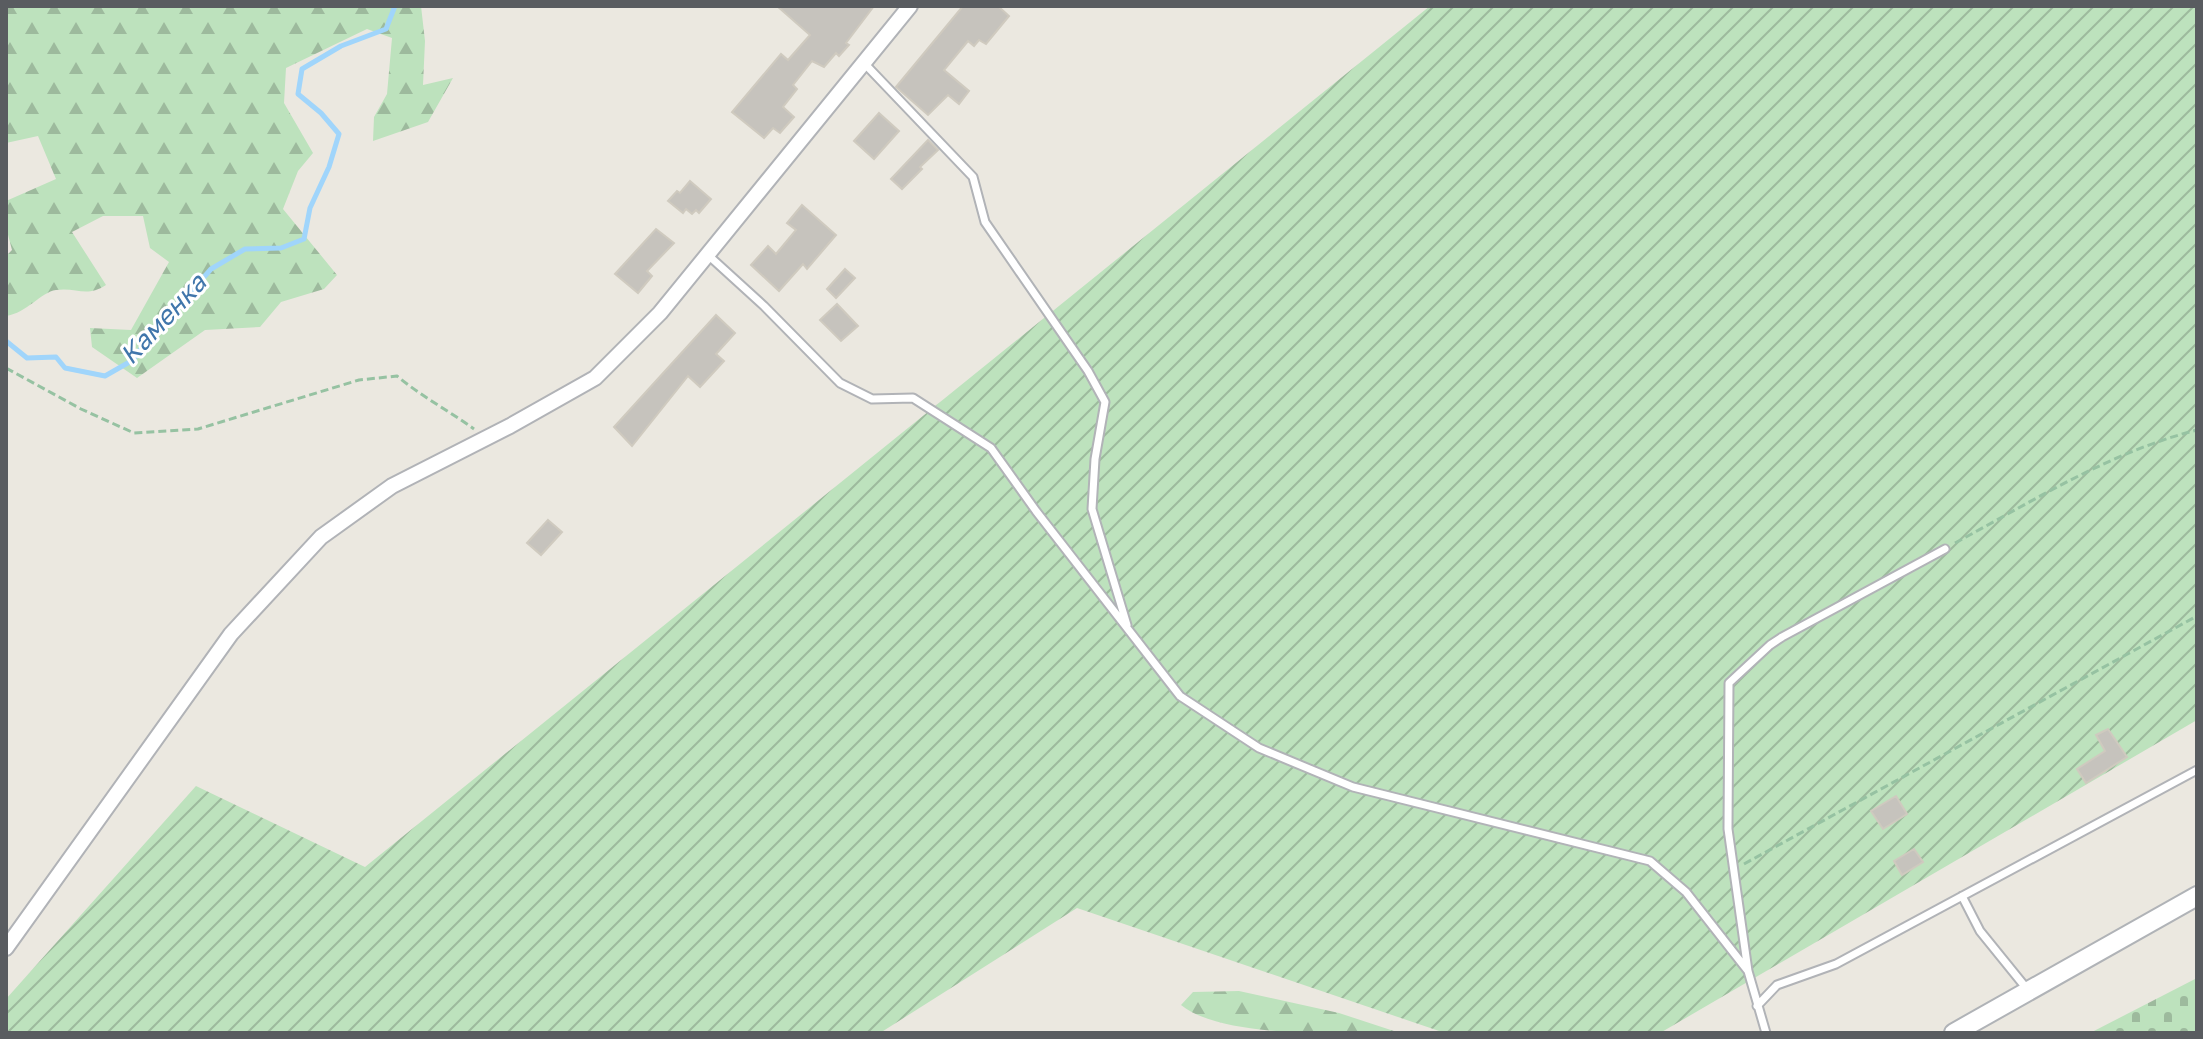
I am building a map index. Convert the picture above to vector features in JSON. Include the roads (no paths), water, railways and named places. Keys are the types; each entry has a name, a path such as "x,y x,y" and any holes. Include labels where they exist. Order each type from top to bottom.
{"main road":[{"path":"1954,1033 2197,896"}],"street":[{"path":"6,948 231,634 321,537 392,486 595,378 660,313 910,6"}],"lane":[{"path":"864,63 973,177 985,222 1088,371 1105,402 1095,459 1092,509 1129,631"},
{"path":"706,254 764,306 840,383 872,399 913,398 991,448 1180,696 1259,748 1353,787 1650,861 1686,892 1748,971"},
{"path":"1766,1033 1748,971 1728,829 1729,683 1782,637 1945,549"},
{"path":"1757,1006 1777,985 1836,964 2197,770"},
{"path":"1962,896 1980,931 2028,991"}],"waterway":[{"name":"Каменка","path":"6,341 27,358 56,357 65,368 105,376 133,360 159,323 211,269 245,249 281,248 304,239 310,208 329,167 339,134 321,113 298,94 302,69 341,46 386,29 395,6"}]}
